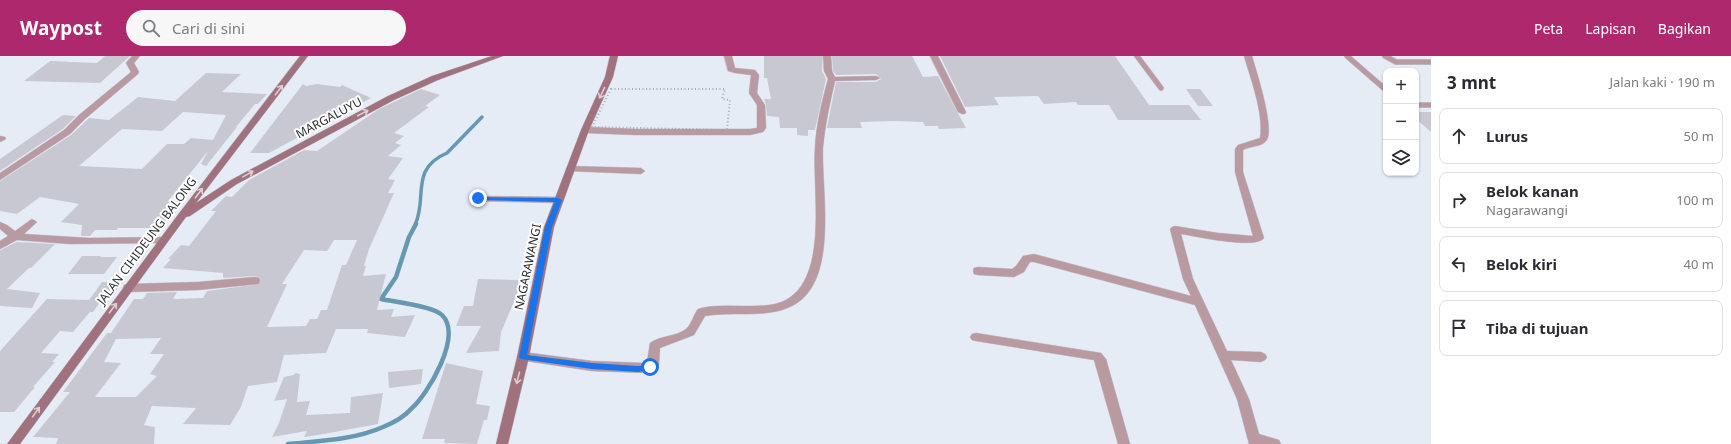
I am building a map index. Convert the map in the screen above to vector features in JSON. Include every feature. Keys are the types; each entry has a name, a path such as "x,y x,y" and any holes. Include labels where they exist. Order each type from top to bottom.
{"street":[{"path":"0,177 67,132 135,72 130,63 136,56"},
{"name":"JALAN CIHIDEUNG BALONG","path":"13,444 180,218 304,56"},
{"name":"MARGALUYU","path":"180,218 234,182 392,98 435,78 499,56"},
{"name":"NAGARAWANGI","path":"502,444 523,357 549,227 585,130 609,77 614,56"},
{"path":"585,130 656,132 755,132 760,130 762,128 761,105 752,93 755,75 752,72 735,71 731,69 728,56"},
{"path":"523,357 592,366 646,368 653,364 654,346 660,342 686,334 696,325 702,312 773,307 785,305 796,300 813,276 820,247 819,149 821,121 832,79 828,72 827,56"},
{"path":"934,56 962,112"},
{"path":"1248,56 1264,126 1264,138 1262,141 1241,147 1239,149 1239,172 1259,238 1252,239 1208,235 1176,229 1188,279 1243,399 1255,441 1275,444"},
{"path":"832,79 876,78"},
{"path":"570,169 641,171"},
{"path":"478,198 558,200"},
{"path":"0,246 32,222"},
{"path":"0,225 4,226 15,236 45,240 69,242 164,240"},
{"path":"978,271 1014,273 1020,270 1027,259 1034,258 1198,302"},
{"path":"128,288 198,286 255,281"},
{"path":"976,337 1097,356 1100,359 1124,444"},
{"path":"1222,355 1261,357"}],"lane":[{"path":"1137,56 1161,88"},
{"path":"1347,56 1383,87"},
{"path":"1385,56 1396,62 1431,61"},
{"path":"1427,56 1431,61"},
{"path":"1419,104 1431,105"}],"path":[{"path":"611,89 724,89 722,99 730,100 727,130 592,127 611,89"}],"building":[{"path":"105,56 130,56 100,83 24,81 50,61 97,63"},
{"path":"764,56 822,56 822,71 826,79 815,130 808,130 808,136 797,135 797,128 780,128 779,117 767,116 764,99 771,99 767,78 764,78"},
{"path":"832,56 912,56 923,77 938,76 966,128 939,129 938,126 925,126 923,122 894,121 860,122 862,128 827,128 836,82 876,82 881,79 876,74 836,75 833,71"},
{"path":"940,56 1115,56 1149,105 1189,105 1201,120 1118,120 1109,105 1078,105 1076,102 1044,104 1038,96 994,97 999,105 965,107"},
{"path":"206,73 241,74 222,92 267,94 258,104 255,104 206,166 201,164 208,151 168,201 181,201 161,228 118,228 117,230 95,230 90,236 81,236 82,225 61,222 79,204 40,197 17,214 0,211 0,181 71,135 89,118 109,120 138,97 175,101","holes":["183,112 226,115 213,140 191,138 184,144 167,144 142,169 79,166 122,129 162,131"]},
{"path":"303,84 306,86 317,84 340,87 342,85 371,98 269,153 250,153"},
{"path":"421,89 440,95 425,106 429,107 394,133 404,136 395,143 401,145 388,156 403,158 388,179 395,180 388,193 394,193 369,249 364,266 366,266 363,276 386,274 377,310 394,309 391,317 415,315 405,337 367,333 368,329 336,329 326,353 284,355 277,382 248,386 241,407 230,425 183,424 196,408 152,406 144,425 155,427 154,444 56,444 58,438 33,437 70,392 63,392 107,333 111,333 134,299 143,299 147,293 177,292 173,299 203,298 207,291 260,284 260,278 255,276 223,278 223,273 163,268 171,259 168,259 181,245 189,246 216,211 211,211 226,196 232,197 249,180 304,150 317,151 379,109","holes":["334,240 357,240 346,265 342,265 327,310 321,310 317,319 310,319 306,326 267,327 287,284 282,284 304,250 327,251","161,338 150,354 164,354 150,374 157,376 136,397 95,397 121,363 104,362 116,339"]},
{"path":"1186,89 1200,89 1213,106 1198,106"},
{"path":"1419,112 1431,112 1431,132 1419,122"},
{"path":"63,115 76,116 63,129 0,171 0,159"},
{"path":"17,242 55,244 7,289 40,293 32,308 0,306 0,250"},
{"path":"82,256 117,257 104,274 68,274"},
{"path":"478,279 519,280 517,295 501,332 499,351 466,353 481,326 456,326 464,306 473,306"},
{"path":"102,282 123,282 114,293 107,293 93,312 90,312 73,332 60,331 41,353 59,354 52,362 55,362 14,412 0,412 0,351 47,299 89,300"},
{"path":"446,363 483,371 476,404 490,406 487,420 484,420 477,444 444,443 445,439 422,439"},
{"path":"423,369 421,384 389,388 388,372"},
{"path":"295,373 300,374 297,402 310,401 306,415 350,413 351,397 383,393 378,424 304,437 307,431 272,437 279,423 287,399 274,401 284,377 294,375"}],"waterway":[{"path":"415,225 419,215 424,176 428,167 435,160 447,153 482,117"},
{"path":"288,444 324,441 360,435 387,425 398,420 408,412 418,402 434,378 446,350 448,336 447,324 442,315 431,309 381,299 396,277 409,237 416,224"}],"route":[{"path":"478,198 558,200 549,227 523,357 592,366 638,369 650,367"}]}
